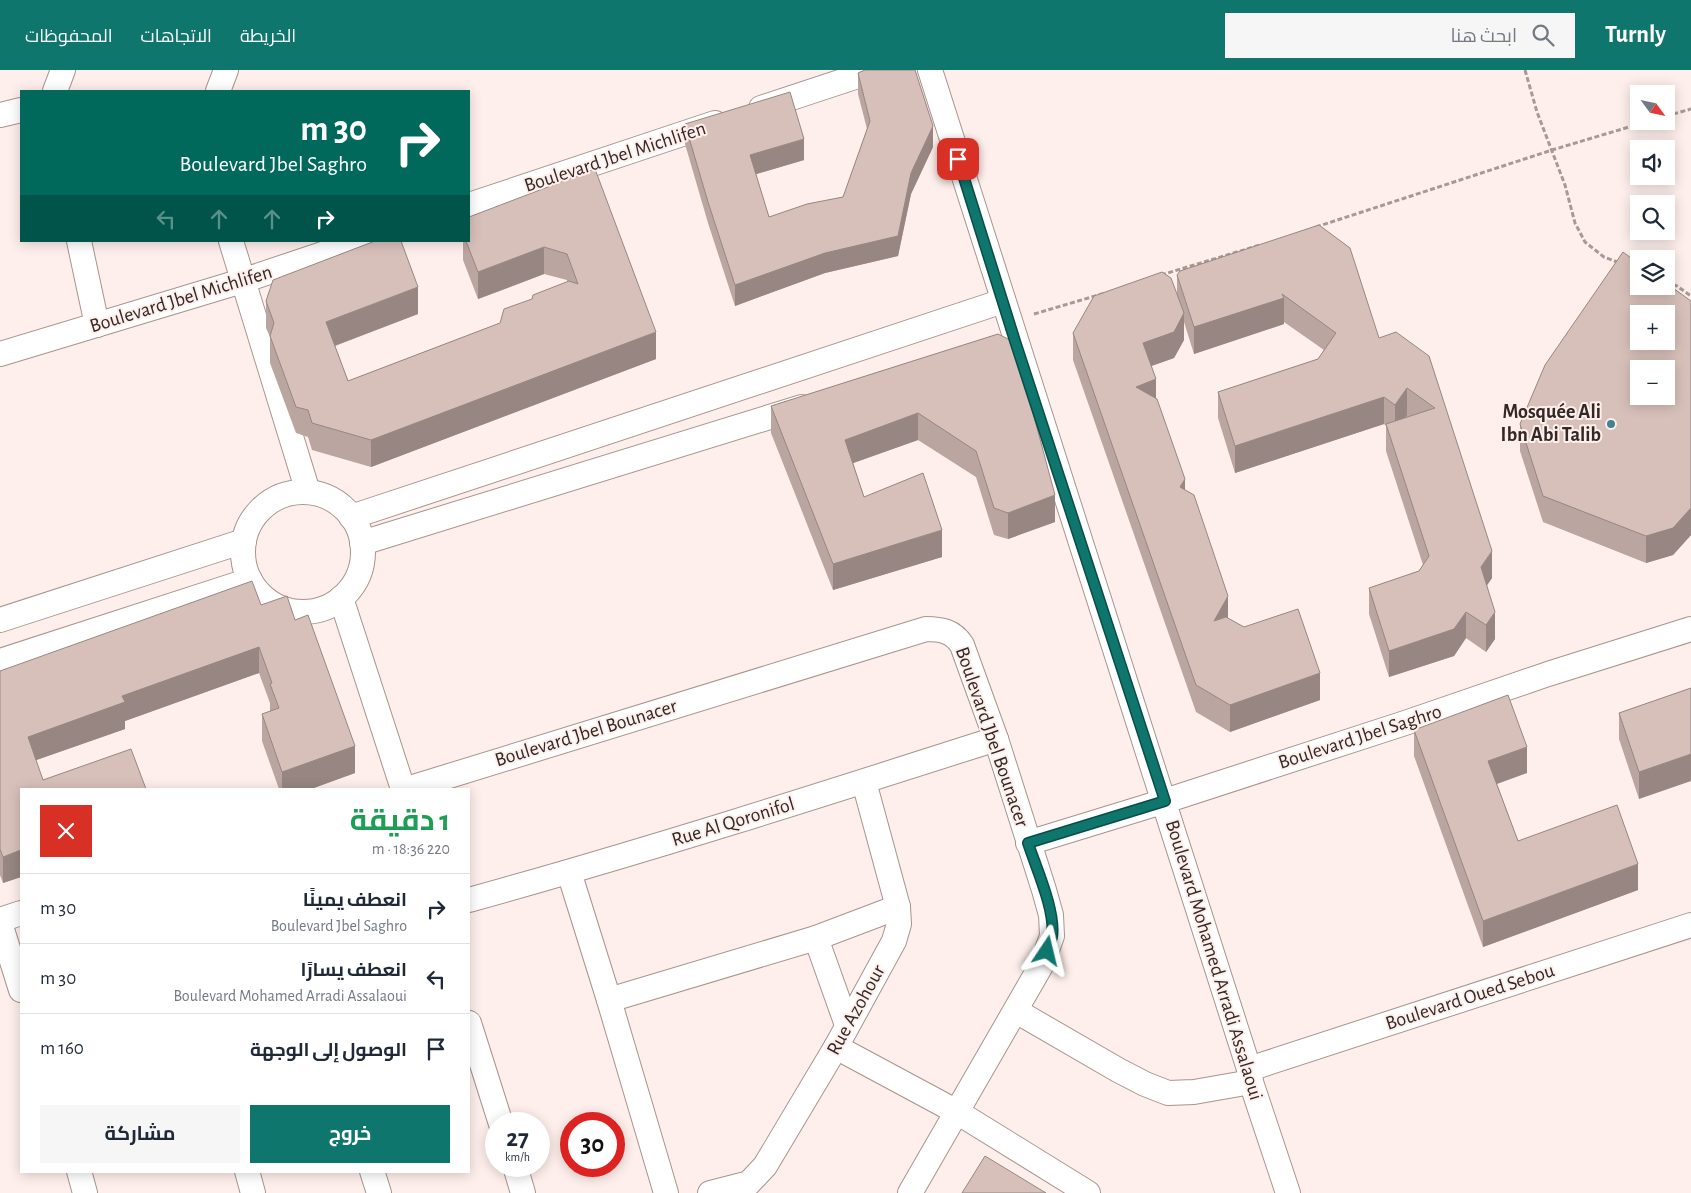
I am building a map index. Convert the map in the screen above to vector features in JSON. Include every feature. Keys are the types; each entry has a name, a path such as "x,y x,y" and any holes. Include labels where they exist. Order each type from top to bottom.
{"street":[{"path":"55,90 63,70"},
{"path":"218,90 226,70"},
{"name":"Boulevard Jbel Michlifen","path":"470,205 876,70"},
{"name":"Boulevard Mohamed Arradi Assalaoui","path":"930,70 1006,328 1165,801 1288,1193"},
{"path":"0,115 20,110"},
{"path":"79,242 97,325"},
{"path":"231,242 308,492"},
{"name":"Boulevard Jbel Michlifen","path":"0,354 242,280 357,242"},
{"path":"351,517 1006,328"},
{"path":"362,543 826,399"},
{"path":"308,492 319,494 334,501 351,517 358,528 362,543 363,552 360,570 354,583 341,598 329,606 315,610 289,610 266,599 250,580 244,561 244,541 252,522 269,503 288,494 308,492"},
{"path":"0,620 244,541"},
{"path":"0,661 250,580"},
{"path":"341,598 405,788"},
{"name":"Boulevard Jbel Bounacer","path":"408,788 926,629 940,629 953,634 962,644 996,739 1044,890 1051,915 1052,936 1042,964 910,1193"},
{"name":"Boulevard Jbel Saghro","path":"1028,843 1165,801 1405,723 1548,674 1691,629"},
{"name":"Rue Al Qoronifol","path":"470,900 569,872 864,782 996,739"},
{"name":"Rue Azohour","path":"710,1193 749,1183 765,1166 836,1047 894,941 899,924 898,907 864,782"},
{"path":"569,872 666,1193"},
{"path":"609,1000 816,938 898,907"},
{"path":"20,913 0,921 20,987"},
{"name":"Boulevard Oued Sebou","path":"1016,1011 1145,1084 1168,1093 1194,1092 1250,1075 1691,926"},
{"path":"816,938 847,1025"},
{"path":"470,1026 497,1112"},
{"path":"836,1047 956,1112 1088,1193"},
{"path":"80,1173 86,1193"},
{"path":"248,1173 253,1193"},
{"path":"373,1173 379,1193"},
{"path":"518,1177 523,1193"}],"path":[{"path":"1525,70 1537,112 1565,185 1575,223 1585,242 1604,257 1621,264"},
{"path":"1675,113 1691,108"},
{"path":"1309,230 1552,150 1630,127"},
{"path":"1159,276 1262,244"},
{"path":"1675,285 1691,296"},
{"path":"1006,328 1112,290"}],"building":[{"path":"865,70 915,70 933,126 911,173 898,236 825,253 735,285 685,124 790,92 804,139 750,155 769,217 807,204 843,197 870,121 858,73"},
{"path":"595,169 656,332 371,440 312,423 308,410 296,407 270,336 274,323 266,301 273,280 372,242 401,242 418,287 326,322 348,381 500,323 504,309 532,299 533,295 569,281 578,284 567,254 544,247 478,272 466,242 470,242 470,217"},
{"path":"1319,225 1350,248 1379,338 1396,332 1429,356 1492,551 1481,567 1495,612 1486,625 1466,612 1454,629 1389,651 1369,588 1419,571 1429,556 1386,424 1435,408 1407,388 1395,405 1384,397 1235,446 1218,392 1318,359 1336,333 1282,294 1284,298 1194,327 1177,275 1180,271"},
{"name":"Mosquée Ali Ibn Abi Talib","path":"1623,252 1630,257 1630,295 1675,295 1675,289 1691,301 1691,508 1673,528 1646,536 1543,496 1520,424 1545,365"},
{"path":"1162,272 1171,278 1184,313 1174,332 1143,343 1156,379 1136,387 1157,399 1185,479 1180,487 1194,495 1228,596 1214,621 1226,617 1244,627 1298,609 1320,673 1230,705 1196,685 1073,333 1094,296"},
{"path":"998,334 1014,342 1055,495 1008,513 994,508 976,451 918,413 845,440 864,497 923,473 942,530 833,564 771,406"},
{"path":"252,581 261,605 287,596 295,620 308,615 355,746 282,772 262,714 279,708 259,647 122,696 125,702 28,737 43,780 131,749 146,788 20,788 20,850 3,857 0,849 0,671"},
{"path":"1691,688 1691,754 1639,772 1619,713"},
{"path":"1508,695 1527,747 1488,761 1518,841 1617,805 1638,864 1483,921 1414,730"},
{"path":"985,1156 1046,1193 962,1193"}],"place":[{"name":"Mosquée Ali Ibn Abi Talib","path":"1611,424"}],"route":[{"path":"958,159 1015,341 1165,801 1028,843 1051,915 1052,936 1047,951"}]}
